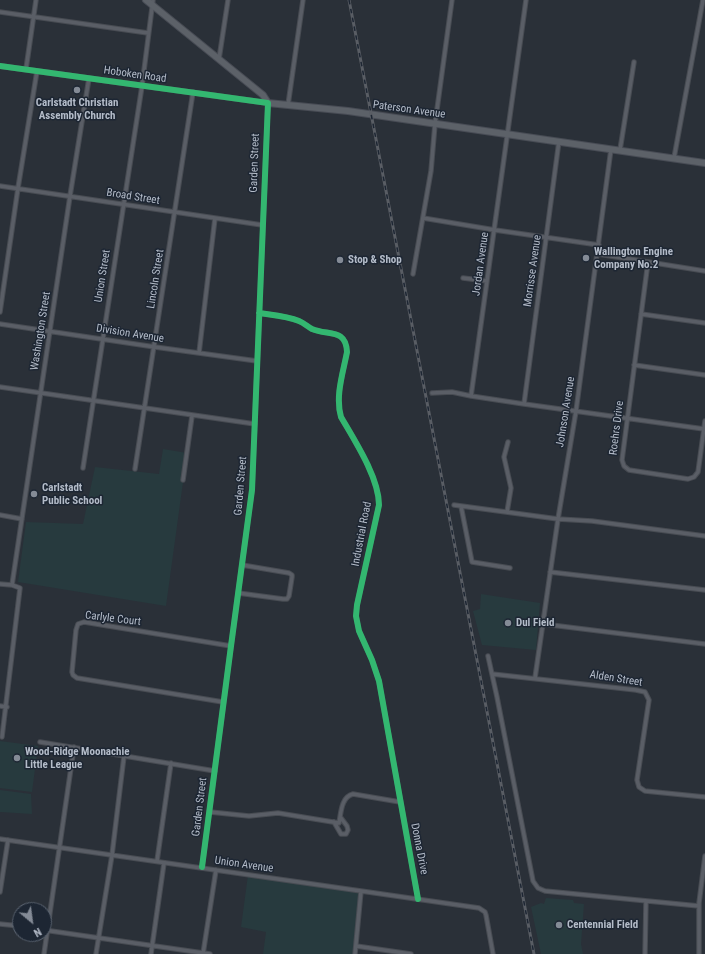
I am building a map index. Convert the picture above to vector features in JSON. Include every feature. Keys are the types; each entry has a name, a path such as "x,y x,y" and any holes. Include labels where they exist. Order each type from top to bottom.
{"main road":[{"path":"146,0 153,3 263,95 268,103"},
{"name":"Paterson Avenue","path":"268,103 348,111 705,163"}],"street":[{"path":"26,69 36,0"},
{"path":"220,59 228,0"},
{"path":"288,105 303,0"},
{"path":"414,274 431,171 435,124 452,0"},
{"name":"Jordan Avenue","path":"471,396 526,0"},
{"path":"674,158 703,0"},
{"name":"Union Street","path":"83,468 142,86 153,3"},
{"path":"0,12 148,33"},
{"path":"620,150 634,62"},
{"name":"Hoboken Road","path":"0,66 268,103"},
{"path":"0,312 37,71"},
{"name":"Washington Street","path":"12,585 89,78"},
{"name":"Lincoln Street","path":"135,470 193,92"},
{"name":"Garden Street","path":"202,868 230,646 252,490 268,103"},
{"name":"Morrisse Avenue","path":"524,404 559,141"},
{"name":"Johnson Avenue","path":"535,678 558,519 576,411 612,149"},
{"name":"Broad Street","path":"0,186 262,225"},
{"path":"199,353 215,218"},
{"path":"423,218 598,245"},
{"path":"598,254 705,271"},
{"name":"Roehrs Drive","path":"648,262 627,417 622,460 624,466 629,470 688,479 694,478 698,472 705,421"},
{"path":"463,278 488,281"},
{"name":"Industrial Road","path":"259,313 297,320 312,329 336,334 343,339 347,348 338,398 339,410 375,480 379,498 379,505 357,605 356,616 359,631 372,660 379,681 400,802"},
{"path":"641,314 705,323"},
{"name":"Division Avenue","path":"0,324 257,361"},
{"path":"634,365 705,375"},
{"path":"0,388 255,424"},
{"path":"432,393 452,392 524,404 627,417 704,429"},
{"path":"183,480 192,416"},
{"path":"507,512 511,488 504,457 508,442"},
{"path":"454,506 558,519 592,521 705,536"},
{"path":"460,506 472,562 510,568"},
{"path":"0,515 22,519"},
{"path":"238,593 287,599 289,596 292,577 289,573 242,565"},
{"path":"550,572 705,590"},
{"path":"0,584 12,585 20,588 7,707 2,737"},
{"name":"Carlyle Court","path":"223,702 74,677 72,672 76,630 78,624 84,622 230,646"},
{"path":"542,624 705,644"},
{"path":"488,656 533,881 538,888 545,891 699,906"},
{"name":"Alden Street","path":"492,674 642,690 645,692 648,700 637,780 639,787 645,791 705,797"},
{"path":"0,706 7,707"},
{"path":"40,742 215,771"},
{"path":"51,902 74,747"},
{"path":"96,954 112,855 124,756"},
{"path":"157,861 171,763"},
{"path":"210,812 249,816 278,813 339,823 344,801 350,795 353,794 400,802"},
{"name":"Donna Drive","path":"400,802 418,899"},
{"path":"334,822 339,833 346,834 348,828 340,818"},
{"name":"Union Avenue","path":"0,839 479,908 485,912 494,954"},
{"path":"0,892 8,840"},
{"path":"699,954 699,906 705,856"},
{"path":"150,954 164,863"},
{"path":"203,954 216,870"},
{"path":"355,954 361,891"},
{"path":"645,954 646,901"},
{"path":"0,924 12,925"},
{"path":"699,928 705,929"},
{"path":"52,931 210,954"},
{"path":"44,954 45,942"},
{"path":"356,946 411,954"}],"green space":[{"path":"163,449 187,453 166,606 18,582 26,522 83,524 95,467 159,474"},
{"name":"Dul Field","path":"481,594 540,603 536,650 482,645 473,611 480,609"},
{"name":"Wood-Ridge Moonachie Little League","path":"0,741 38,746 32,792 0,788"},
{"path":"0,790 31,794 32,814 0,812"},
{"path":"248,875 363,893 355,954 263,954 266,932 241,927"},
{"name":"Centennial Field","path":"546,898 573,900 574,903 584,904 581,944 583,954 541,954 531,907 541,903 544,904"}],"railway":[{"path":"349,0 534,954"}],"cycle path":[{"path":"0,66 268,103 252,490 202,867"},
{"path":"259,313 294,319 312,329 340,336 346,344 347,352 339,393 339,409 341,417 371,472 378,494 379,505 357,605 356,616 359,631 372,660 379,681 418,899"}],"place":[{"name":"Carlstadt Christian Assembly Church","path":"77,90"},
{"name":"Wallington Engine Company No.2","path":"586,258"},
{"name":"Stop & Shop","path":"340,260"},
{"name":"Carlstadt Public School","path":"34,494"},
{"name":"Dul Field","path":"508,623"},
{"name":"Wood-Ridge Moonachie Little League","path":"17,758"},
{"name":"Centennial Field","path":"559,925"}]}
